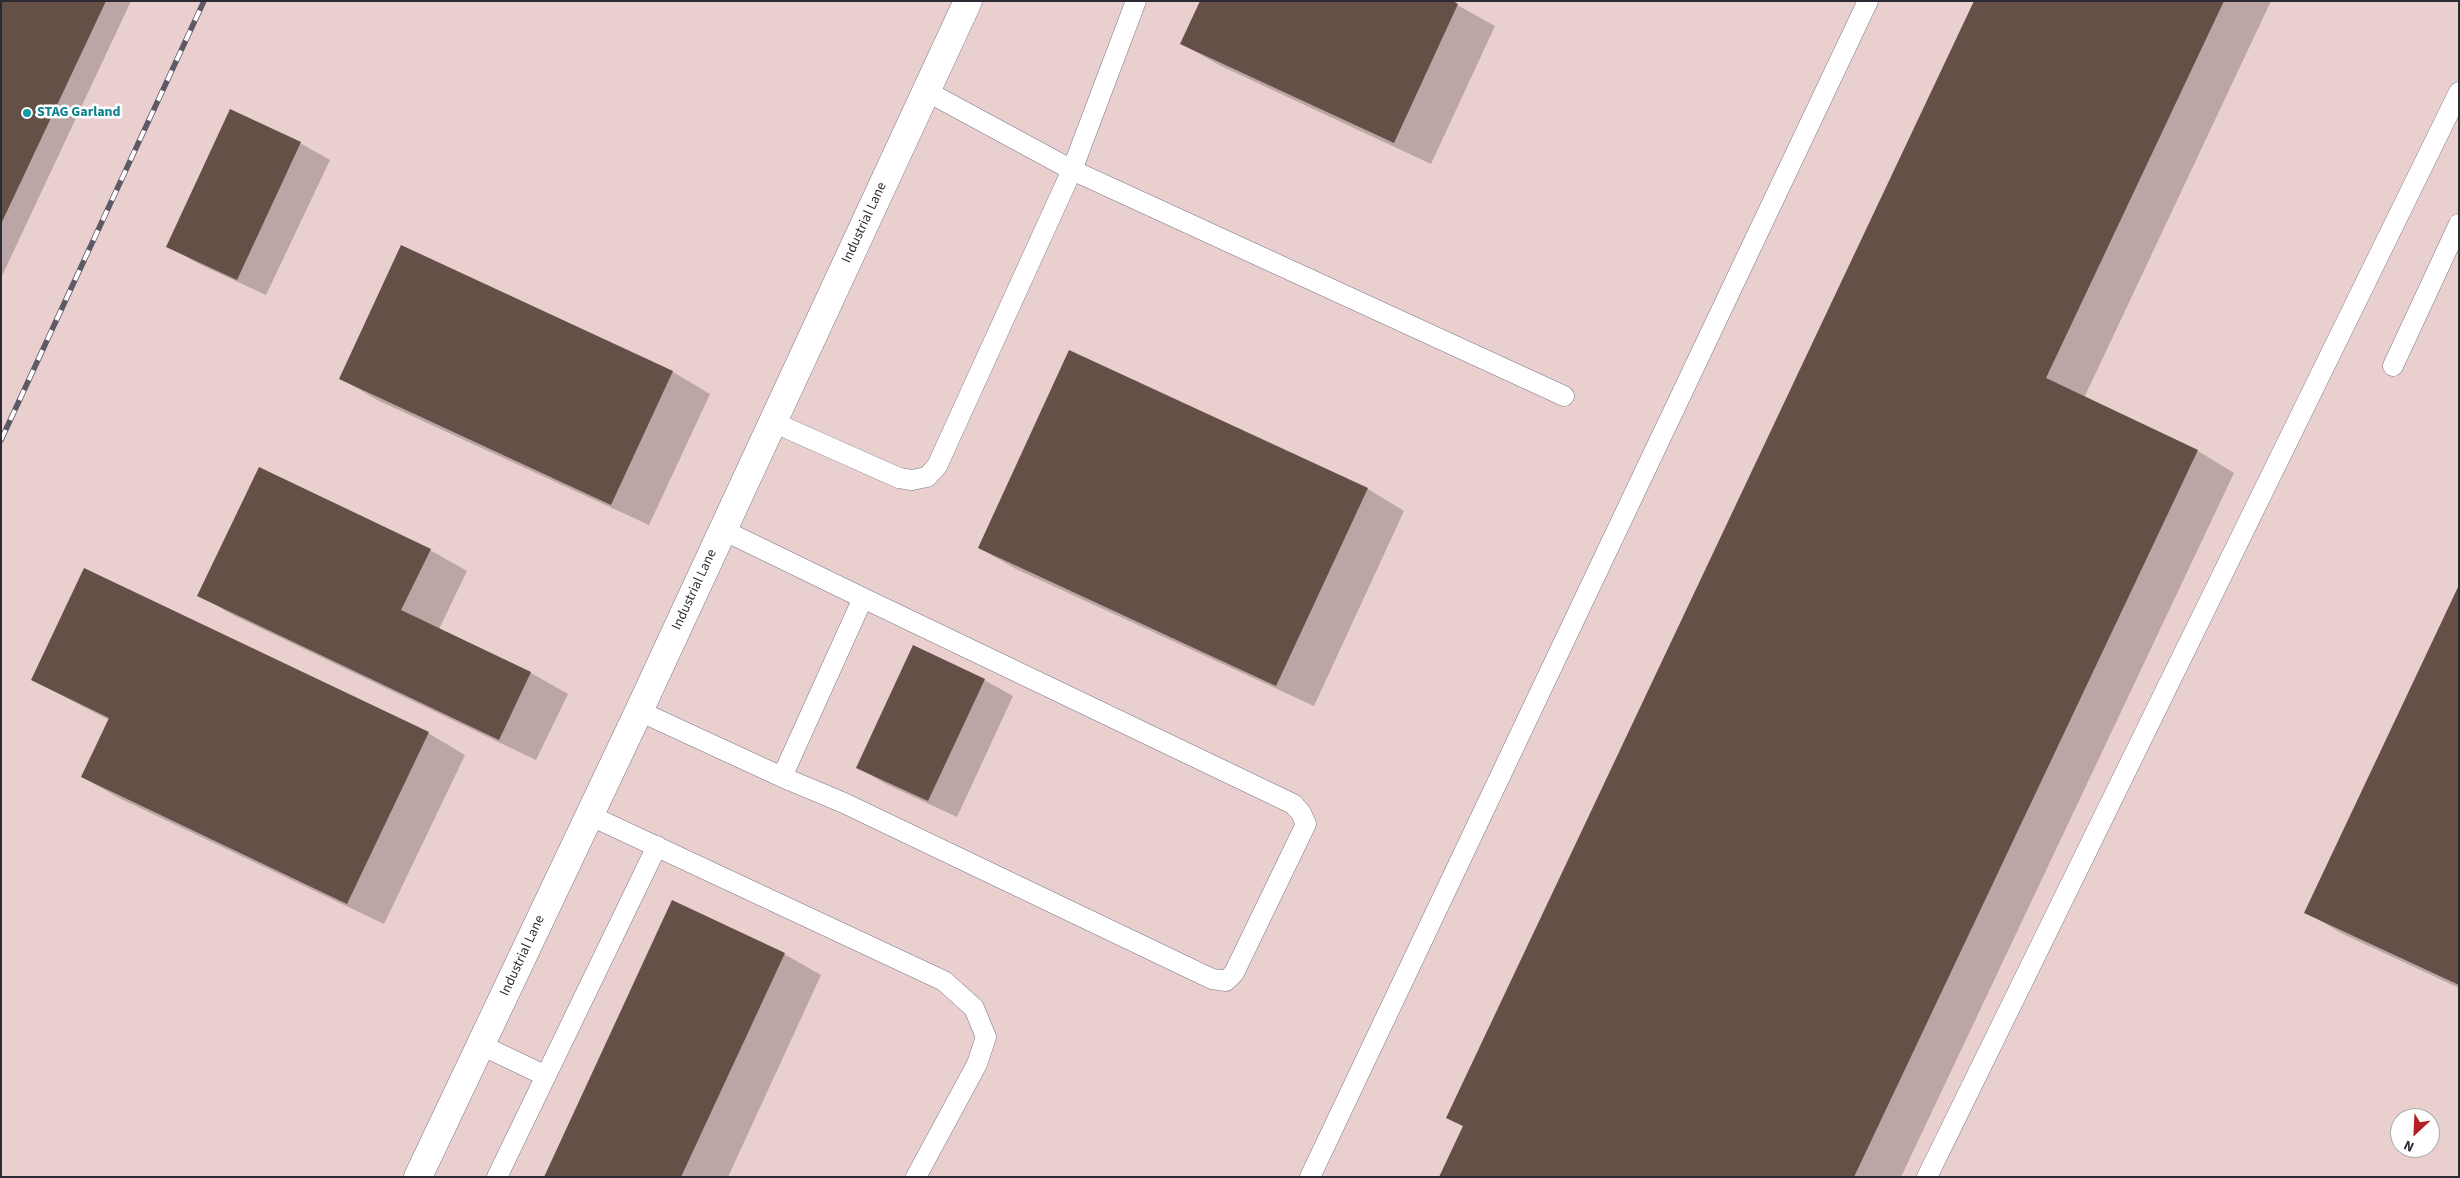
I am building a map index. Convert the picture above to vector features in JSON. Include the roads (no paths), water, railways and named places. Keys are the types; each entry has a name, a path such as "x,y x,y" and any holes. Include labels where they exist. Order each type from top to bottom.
{"street":[{"name":"Industrial Lane","path":"418,1177 639,711 968,1"}],"lane":[{"path":"773,422 899,478 912,480 927,477 937,466 1072,170 1136,1"},
{"path":"1310,1177 1868,1"},
{"path":"926,91 1072,170 1564,396"},
{"path":"1926,1177 2459,92"},
{"path":"2393,366 2459,224"},
{"path":"639,711 782,777 844,803 1212,979 1226,981 1234,973 1306,824 1302,814 1293,804 723,530"},
{"path":"782,777 863,598"},
{"path":"590,814 944,981 974,1008 986,1037 977,1064 916,1177"},
{"path":"497,1177 657,846"},
{"path":"481,1045 546,1076"}],"railway":[{"path":"1,440 204,1"}],"place":[{"name":"STAG Garland","path":"27,113"}]}
